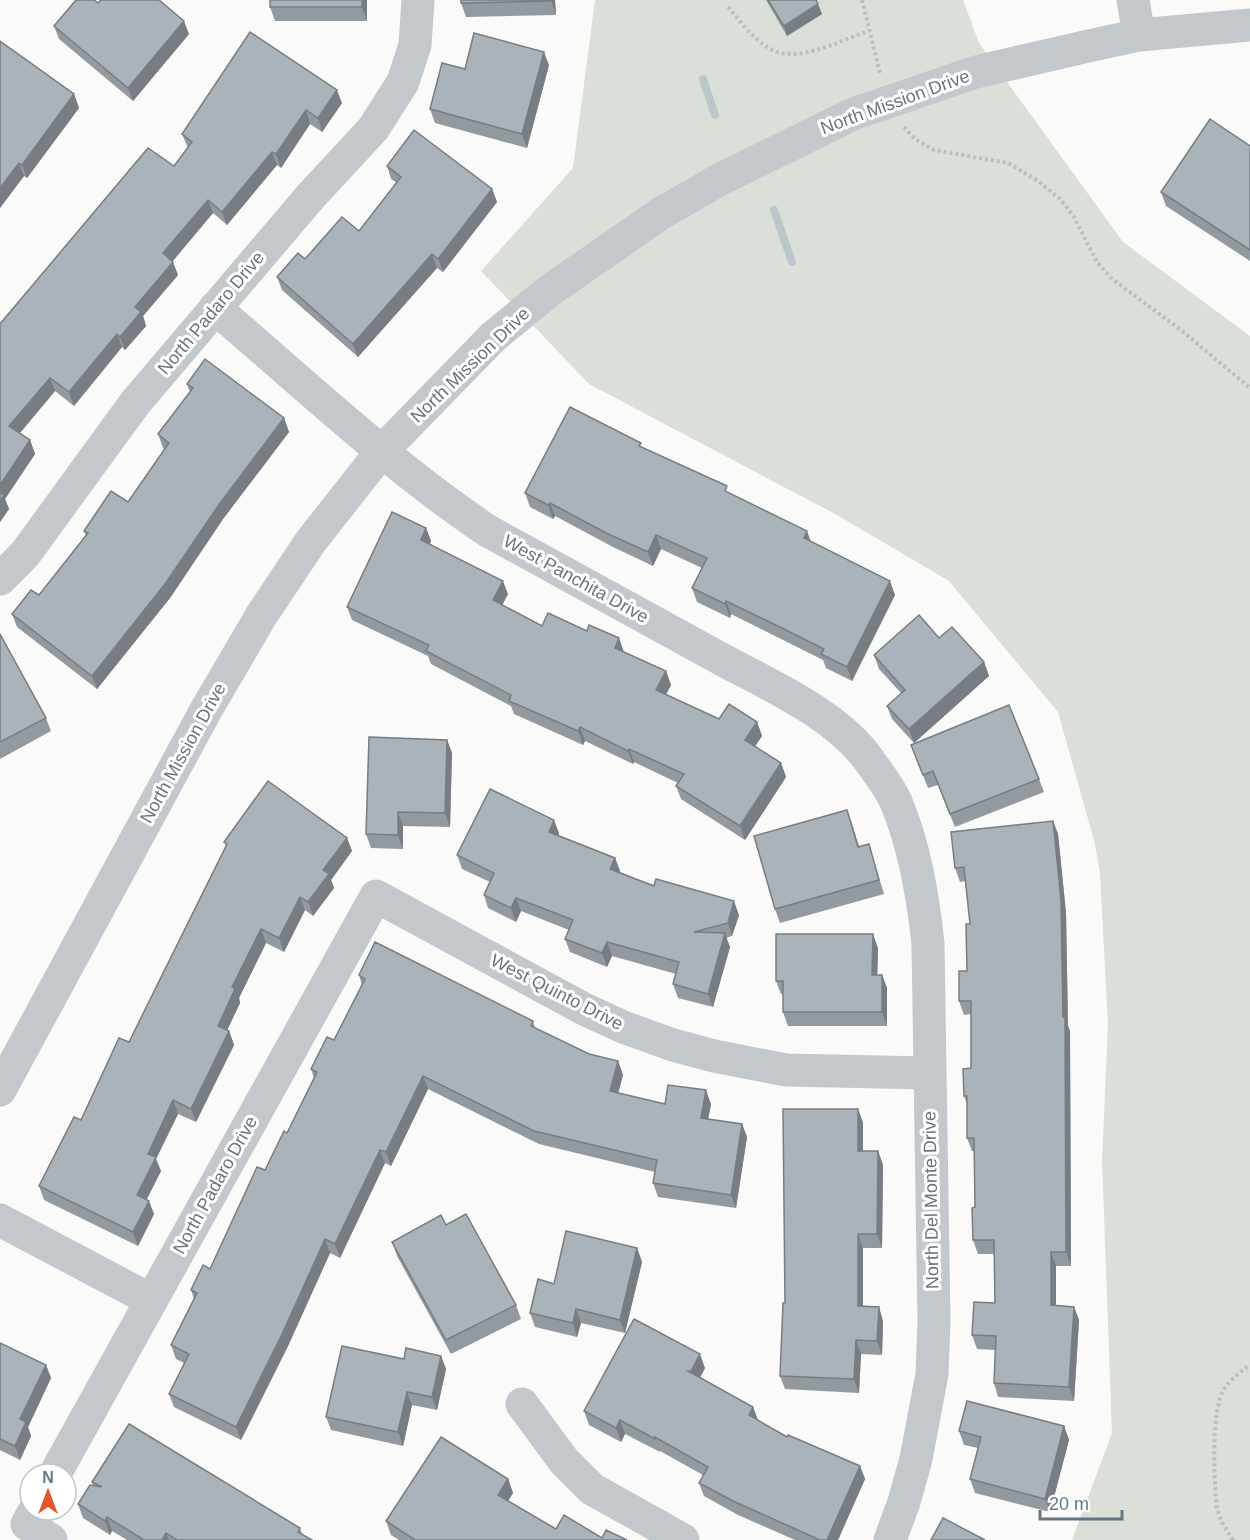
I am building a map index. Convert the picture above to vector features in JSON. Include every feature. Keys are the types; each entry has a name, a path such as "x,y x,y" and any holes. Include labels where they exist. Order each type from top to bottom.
{"street":[{"name":"North Padaro Drive","path":"0,579 25,555 135,403 310,197 373,129 403,82 415,45 418,0"},
{"path":"1134,0 1139,35"},
{"name":"North Mission Drive","path":"0,1090 206,710 261,615 310,541 382,451 493,337 549,291 660,214 717,181 814,132 872,107 976,72 1139,35 1250,25"},
{"name":"West Panchita Drive","path":"215,308 382,451 456,510 488,531 733,666 784,691 844,732 868,758 896,801 913,855"},
{"name":"North Del Monte Drive","path":"890,1540 916,1459 932,1374 934,1322 928,1073 928,944 923,895 913,855"},
{"name":"North Padaro Drive","path":"62,1462 376,896"},
{"name":"West Quinto Drive","path":"376,896 584,1009 623,1027 673,1045 725,1059 786,1070 928,1073"},
{"path":"0,1220 152,1300"},
{"path":"522,1404 564,1461 592,1489 683,1540"}],"path":[{"path":"862,0 881,76"},
{"path":"728,7 766,47 789,55 807,53 868,31"},
{"path":"903,126 915,139 934,150 1008,163 1038,181 1060,200 1074,217 1097,262 1112,279 1181,330 1250,388"},
{"path":"1233,1540 1221,1521 1217,1508 1216,1412 1222,1391 1234,1377 1250,1365"}],"shaded area":[{"path":"595,0 963,0 979,43 1123,242 1250,336 1250,1540 1072,1540 1112,1433 1102,1161 1108,1025 1100,873 1095,844 1058,712 949,581 837,515 589,384 481,271 573,168"}],"building":[{"path":"76,0 94,0 98,3 101,0 159,0 184,21 128,88 54,26"},
{"path":"270,0 362,0 362,7 270,7"},
{"path":"461,0 551,0 551,1 461,3"},
{"path":"768,0 816,0 818,4 784,26"},
{"path":"250,32 337,90 318,118 306,110 276,154 272,152 222,212 208,200 163,253 173,262 135,307 141,312 120,337 117,334 69,392 50,378 9,426 30,440 0,485 0,324 148,148 174,166 192,142 182,134"},
{"path":"474,33 544,52 522,134 430,109 442,63 465,69"},
{"path":"0,41 74,94 22,165 19,163 0,188"},
{"path":"1210,119 1250,146 1250,250 1161,192"},
{"path":"414,130 492,189 438,259 432,254 353,344 277,277 298,253 305,259 342,217 359,231 401,177 387,166"},
{"path":"205,359 284,418 218,506 165,584 92,676 12,614 31,590 39,595 88,533 84,531 111,491 128,502 169,443 158,434 193,388 187,384"},
{"path":"570,407 641,443 639,446 727,486 725,491 807,531 804,538 890,581 847,667 821,654 824,649 726,601 725,604 692,588 707,558 656,535 648,552 525,493"},
{"path":"392,512 426,528 421,540 503,581 493,600 542,626 548,613 587,631 589,625 619,638 615,648 666,671 656,690 719,719 729,704 757,722 745,740 781,763 740,826 676,786 684,774 629,749 628,751 580,727 578,731 509,701 511,695 426,651 429,645 347,607"},
{"path":"919,615 939,638 952,627 984,662 909,729 887,706 905,690 874,655"},
{"path":"0,634 46,718 0,742"},
{"path":"1009,705 1039,779 950,814 933,771 923,775 911,745"},
{"path":"369,737 447,740 445,813 398,812 398,835 366,834"},
{"path":"268,781 347,838 323,870 329,874 308,902 300,897 279,938 261,929 232,987 235,989 218,1026 229,1031 191,1109 173,1100 148,1154 156,1157 137,1195 149,1201 133,1232 39,1186 74,1117 81,1120 119,1038 129,1042 227,844 224,842"},
{"path":"490,789 554,820 549,832 615,858 610,869 654,886 656,879 734,901 728,923 694,932 725,933 708,994 673,984 679,962 607,942 602,953 565,939 573,920 516,898 511,908 484,895 494,873 457,855"},
{"path":"847,810 858,847 869,844 879,880 775,909 754,836"},
{"path":"1053,821 1061,900 1063,1017 1065,1017 1066,1252 1051,1252 1051,1305 1074,1307 1069,1387 994,1383 996,1336 972,1335 974,1302 995,1303 994,1240 973,1240 974,1138 967,1138 967,1096 964,1096 963,1069 971,1068 971,1001 959,1001 959,971 967,971 966,924 970,924 964,867 955,868 951,832"},
{"path":"776,934 873,934 872,975 882,975 882,1012 783,1012 783,981 776,981"},
{"path":"375,942 533,1021 531,1026 589,1054 618,1061 610,1091 665,1104 668,1085 706,1090 701,1118 742,1124 731,1195 653,1183 657,1160 534,1131 423,1076 386,1152 380,1150 335,1244 325,1239 283,1332 236,1427 169,1394 189,1354 171,1345 197,1293 191,1290 203,1265 210,1269 257,1167 265,1170 284,1131 287,1133 317,1072 311,1069 327,1037 334,1040 365,979 359,975"},
{"path":"783,1109 858,1109 858,1151 878,1151 877,1234 858,1234 858,1306 879,1307 877,1341 856,1340 854,1379 780,1376 783,1303 785,1303"},
{"path":"466,1214 516,1305 446,1340 392,1242 441,1215 446,1225"},
{"path":"566,1231 637,1248 620,1320 576,1309 573,1323 530,1313 538,1279 554,1284"},
{"path":"634,1319 700,1354 691,1371 688,1371 753,1407 749,1415 787,1437 788,1435 860,1466 827,1540 820,1540 699,1483 708,1467 655,1437 655,1439 620,1420 616,1428 584,1411"},
{"path":"0,1343 46,1365 20,1419 26,1422 15,1446 0,1439"},
{"path":"342,1346 404,1359 406,1348 441,1356 432,1397 407,1392 398,1432 326,1417"},
{"path":"967,1401 1064,1426 1045,1499 970,1479 981,1437 959,1431"},
{"path":"129,1424 300,1528 298,1532 312,1540 177,1540 166,1533 162,1540 144,1540 107,1517 105,1521 78,1504 90,1485 102,1487 92,1482"},
{"path":"441,1437 508,1479 498,1495 556,1529 564,1515 602,1538 606,1530 627,1540 415,1540 386,1521"},
{"path":"943,1518 985,1540 931,1540"}],"waterway":[{"path":"703,79 715,115"},
{"path":"774,210 792,262"}]}
